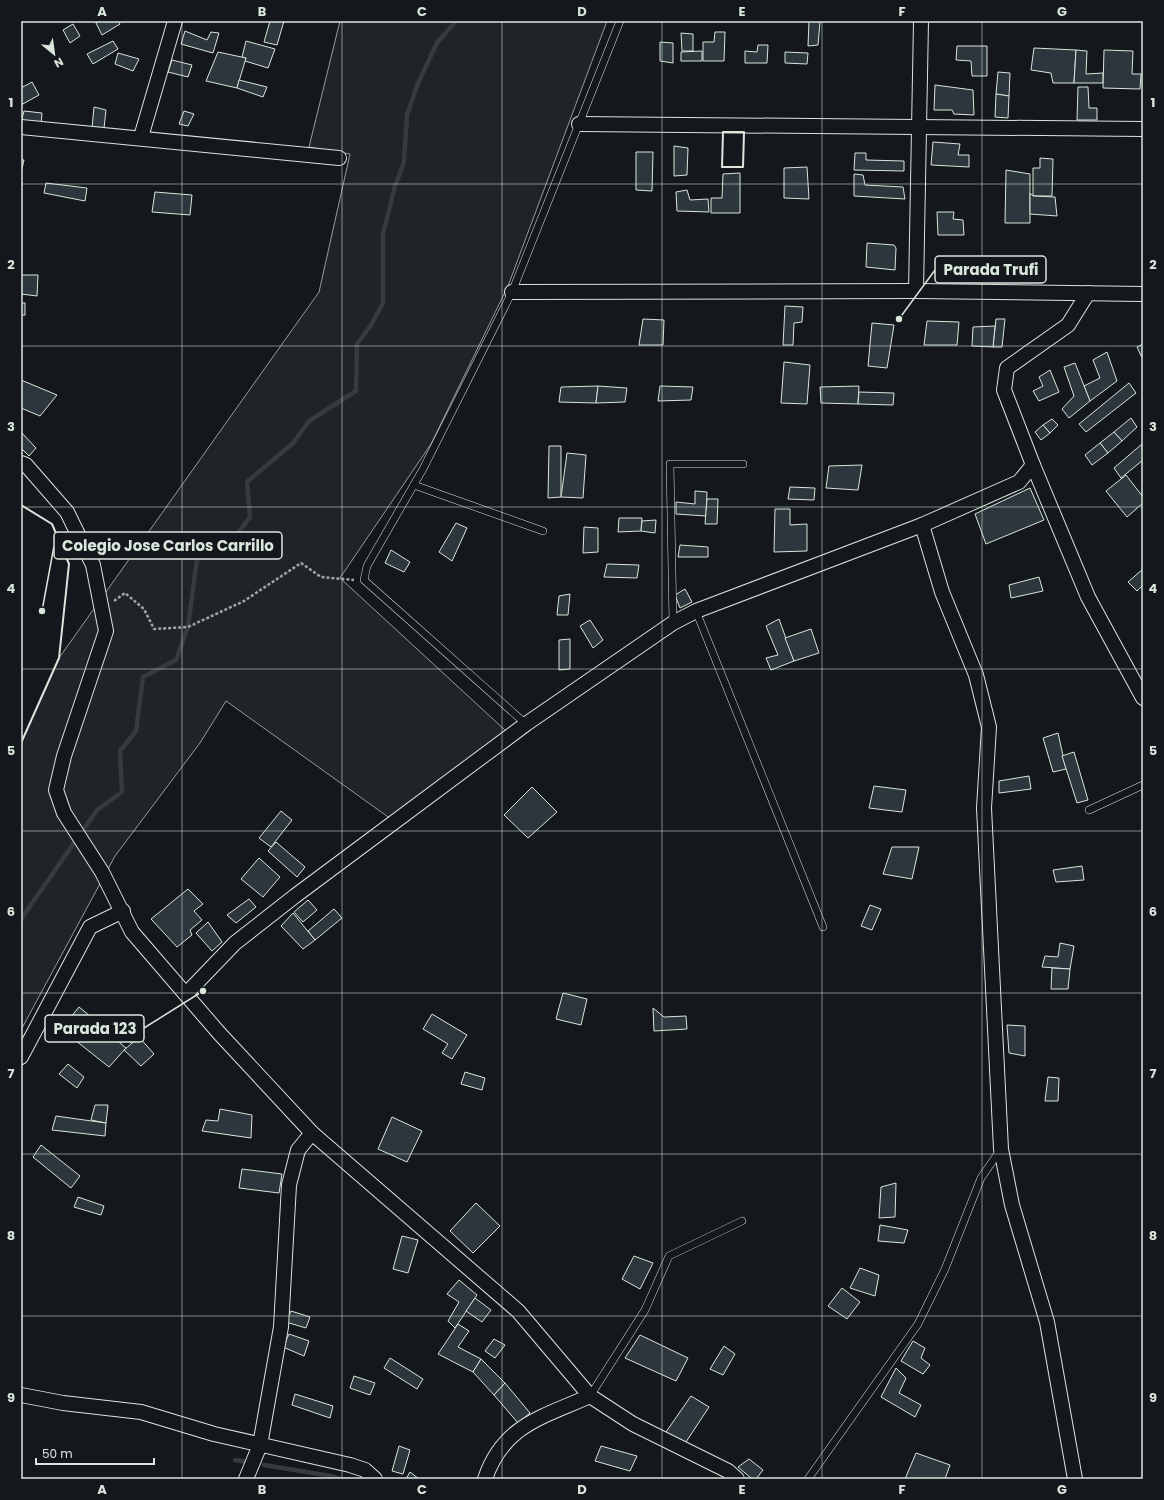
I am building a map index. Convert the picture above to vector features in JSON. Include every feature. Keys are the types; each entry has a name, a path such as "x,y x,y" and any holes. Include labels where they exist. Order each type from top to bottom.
{"street":[{"path":"141,137 175,21"},
{"path":"916,292 921,21"},
{"path":"579,124 1143,129"},
{"path":"21,127 141,137 339,158"},
{"path":"512,292 916,292 1143,294"},
{"path":"1088,293 1068,326 1008,368 1004,390 1033,465 1088,597 1143,698"},
{"path":"21,462 26,465 67,512 94,565 106,632 64,756 56,790 64,813 102,872 123,911 132,932 312,1134 518,1311 590,1396 633,1424 728,1471 736,1479"},
{"path":"186,994 235,943 295,896 526,724 673,623 696,611 922,525 1019,482 1033,465"},
{"path":"922,525 942,592 976,675 989,727 984,808 1001,1149 1012,1206 1047,1322 1075,1479"},
{"path":"21,1057 90,927 123,911"},
{"path":"246,1479 260,1445 281,1327 289,1186 298,1150 312,1134"},
{"path":"21,1394 63,1403 141,1412 214,1434 350,1465 365,1470 375,1479"},
{"path":"485,1479 490,1465 502,1445 523,1425 590,1396"}],"lane":[{"path":"526,724 364,580 367,566 414,485 512,292 620,21"},
{"path":"673,623 670,464 743,464"},
{"path":"414,485 543,531"},
{"path":"696,611 823,927"},
{"path":"1090,810 1143,785"},
{"path":"808,1479 918,1324 945,1269 981,1178 1001,1149"},
{"path":"590,1396 645,1310 669,1256 742,1221"}],"path":[{"path":"102,610 124,593 144,609 154,630 188,627 244,601 301,563 320,577 364,580"}],"shaded area":[{"path":"340,21 607,21 508,286 431,444 340,578 506,731 391,819 226,701 200,743 115,856 21,1030 21,743 59,658 319,292 350,154 309,147"}],"building":[{"path":"100,21 118,21 120,24 102,35 96,23"},
{"path":"270,21 284,21 277,45 264,42"},
{"path":"809,21 820,22 818,45 808,46"},
{"path":"73,24 80,36 70,43 63,30"},
{"path":"185,31 207,40 211,32 219,33 213,53 181,44"},
{"path":"715,32 725,32 724,61 703,61 703,42 714,42"},
{"path":"681,33 693,34 693,51 682,51"},
{"path":"113,41 118,49 93,64 87,54"},
{"path":"246,41 275,49 268,68 245,61 246,58 242,57"},
{"path":"660,42 673,43 673,63 660,61"},
{"path":"758,45 768,45 767,63 745,63 745,51 757,52"},
{"path":"957,46 987,46 987,76 972,76 971,61 956,60"},
{"path":"1034,48 1076,50 1074,83 1053,83 1051,73 1031,70"},
{"path":"1076,50 1087,51 1086,74 1103,73 1103,83 1074,83"},
{"path":"1104,50 1133,51 1132,74 1141,74 1140,89 1103,88"},
{"path":"702,51 702,61 681,61 681,52"},
{"path":"218,52 246,58 237,88 206,81"},
{"path":"785,52 808,53 807,64 785,63"},
{"path":"118,53 139,59 133,71 115,64"},
{"path":"172,60 192,65 188,77 168,72"},
{"path":"998,72 1010,73 1009,96 996,94"},
{"path":"239,80 267,87 263,97 237,88"},
{"path":"32,82 39,95 21,105 21,88"},
{"path":"935,85 973,90 974,115 954,114 952,110 934,110"},
{"path":"1078,87 1088,87 1089,108 1097,108 1097,120 1077,120"},
{"path":"996,94 1009,96 1008,118 995,117"},
{"path":"94,107 106,110 104,128 92,128"},
{"path":"24,111 42,113 41,125 21,122"},
{"path":"184,111 194,114 188,126 179,124"},
{"path":"933,142 960,144 958,155 969,155 969,167 931,165"},
{"path":"674,146 688,148 687,175 674,176"},
{"path":"636,152 653,152 652,191 636,190"},
{"path":"855,153 866,153 866,160 904,161 904,171 854,170"},
{"path":"1040,158 1053,159 1052,196 1033,196 1033,168 1040,168"},
{"path":"21,160 24,160 21,173"},
{"path":"807,167 809,199 784,198 784,168"},
{"path":"1006,170 1030,174 1030,223 1005,223"},
{"path":"740,173 740,213 711,213 711,198 722,198 723,174"},
{"path":"854,174 863,175 865,185 903,187 905,199 854,196"},
{"path":"46,183 87,188 85,201 44,193"},
{"path":"687,190 690,200 708,199 709,212 677,211 676,192"},
{"path":"155,192 192,195 190,215 152,212"},
{"path":"1030,193 1033,196 1055,197 1057,216 1030,214"},
{"path":"937,212 954,212 953,219 963,220 964,235 938,235"},
{"path":"867,243 894,245 896,248 895,270 866,267"},
{"path":"21,275 38,275 37,296 21,294"},
{"path":"21,303 25,303 25,315 21,315"},
{"path":"785,306 803,307 802,322 794,323 793,345 783,345"},
{"path":"643,319 664,320 663,345 639,345"},
{"path":"996,319 1005,319 1002,347 993,347"},
{"path":"927,321 959,322 957,345 924,345"},
{"path":"872,323 894,325 887,368 868,366"},
{"path":"995,326 993,347 972,346 973,327"},
{"path":"1143,344 1143,360 1137,347"},
{"path":"1107,352 1117,381 1090,401 1084,386 1100,378 1093,360"},
{"path":"784,362 810,365 807,404 781,403"},
{"path":"1075,363 1090,401 1069,418 1062,409 1074,396 1064,367"},
{"path":"1050,370 1059,392 1039,401 1033,391 1043,386 1039,377"},
{"path":"21,380 57,395 40,416 21,408"},
{"path":"1129,383 1136,393 1086,432 1079,424"},
{"path":"598,386 596,403 559,402 561,387"},
{"path":"598,386 627,388 625,402 596,403"},
{"path":"660,386 693,387 691,400 658,401"},
{"path":"859,386 858,404 821,403 820,387"},
{"path":"859,392 894,393 893,405 858,404"},
{"path":"1131,418 1137,427 1122,441 1114,432"},
{"path":"1052,419 1058,425 1050,433 1043,425"},
{"path":"1043,425 1050,433 1041,440 1035,432"},
{"path":"21,432 36,448 29,456 21,448"},
{"path":"1114,432 1122,441 1108,453 1100,443"},
{"path":"1100,443 1108,453 1092,465 1085,455"},
{"path":"1142,444 1143,460 1121,478 1114,468"},
{"path":"549,446 561,446 561,497 548,498"},
{"path":"567,453 586,455 583,498 561,497"},
{"path":"862,465 858,490 826,488 829,466"},
{"path":"1126,475 1143,497 1143,503 1127,517 1106,491"},
{"path":"790,487 815,488 814,500 788,499"},
{"path":"1030,488 1044,520 986,544 975,514"},
{"path":"695,491 707,492 706,516 676,514 676,502 695,504"},
{"path":"707,499 718,499 717,524 705,524"},
{"path":"775,509 790,509 790,525 807,524 807,551 774,552"},
{"path":"619,518 642,518 641,531 618,532"},
{"path":"656,520 655,533 641,531 642,521"},
{"path":"456,523 467,528 452,561 439,552"},
{"path":"584,527 598,528 598,552 583,553"},
{"path":"680,545 708,547 708,557 678,557"},
{"path":"391,550 410,562 404,572 385,563"},
{"path":"607,564 639,565 637,578 604,577"},
{"path":"1143,569 1143,585 1137,591 1128,582"},
{"path":"1039,577 1043,591 1011,598 1009,585"},
{"path":"685,589 692,602 680,608 675,595"},
{"path":"570,594 568,615 557,615 559,596"},
{"path":"779,619 794,661 771,670 766,658 778,655 766,626"},
{"path":"590,620 603,640 593,648 580,626"},
{"path":"811,629 819,653 794,661 785,638"},
{"path":"570,639 570,669 559,670 559,640"},
{"path":"1058,733 1066,769 1053,772 1043,738"},
{"path":"1074,752 1088,800 1077,803 1062,756"},
{"path":"1029,776 1031,789 999,793 999,781"},
{"path":"874,786 906,790 902,812 869,808"},
{"path":"532,787 557,812 528,838 504,815"},
{"path":"281,811 292,820 271,847 259,838"},
{"path":"276,842 305,867 297,877 268,851"},
{"path":"892,847 919,847 912,879 883,874"},
{"path":"259,858 280,877 263,897 241,879"},
{"path":"1082,866 1084,880 1056,882 1053,870"},
{"path":"188,889 203,904 194,911 202,920 190,930 192,935 177,947 151,919"},
{"path":"249,899 256,907 236,923 227,915"},
{"path":"308,900 317,910 303,922 294,912"},
{"path":"870,905 881,909 872,930 861,926"},
{"path":"334,909 342,918 315,940 308,931"},
{"path":"293,913 315,940 303,949 281,926"},
{"path":"208,922 222,942 212,951 196,933"},
{"path":"1060,943 1074,946 1070,969 1042,967 1045,956 1058,957"},
{"path":"1052,968 1070,969 1068,989 1051,989"},
{"path":"563,993 587,999 581,1025 556,1019"},
{"path":"79,1007 101,1025 93,1033 101,1040 107,1032 126,1048 109,1067 61,1029"},
{"path":"653,1008 664,1017 686,1016 687,1029 654,1031"},
{"path":"432,1014 467,1035 452,1059 442,1053 448,1044 423,1029"},
{"path":"1007,1025 1025,1026 1025,1056 1009,1053"},
{"path":"139,1037 154,1054 141,1066 124,1050"},
{"path":"68,1064 84,1077 77,1088 59,1074"},
{"path":"465,1072 485,1078 482,1090 461,1084"},
{"path":"1048,1077 1059,1078 1058,1101 1045,1101"},
{"path":"95,1105 108,1105 106,1123 91,1120"},
{"path":"220,1109 252,1115 251,1138 202,1131 206,1120 218,1121"},
{"path":"56,1116 106,1123 105,1136 52,1130"},
{"path":"392,1117 422,1131 407,1162 378,1149"},
{"path":"41,1145 80,1176 71,1188 33,1157"},
{"path":"242,1169 282,1174 279,1193 239,1188"},
{"path":"896,1183 895,1217 879,1218 881,1187"},
{"path":"78,1197 104,1206 101,1215 74,1207"},
{"path":"476,1203 500,1226 473,1253 450,1231"},
{"path":"880,1225 908,1230 904,1243 878,1241"},
{"path":"402,1236 418,1240 408,1273 393,1269"},
{"path":"634,1256 653,1263 640,1289 622,1279"},
{"path":"860,1268 879,1275 875,1296 850,1288"},
{"path":"459,1280 477,1295 455,1328 448,1321 459,1302 447,1294"},
{"path":"842,1288 860,1302 847,1319 828,1306"},
{"path":"475,1298 491,1310 482,1322 466,1311"},
{"path":"291,1311 310,1317 306,1328 286,1322"},
{"path":"458,1324 469,1331 458,1347 481,1359 473,1372 438,1354"},
{"path":"289,1334 309,1341 304,1356 283,1347"},
{"path":"640,1335 688,1358 676,1381 625,1358"},
{"path":"494,1339 505,1345 495,1358 485,1351"},
{"path":"913,1341 925,1348 921,1358 930,1365 923,1374 901,1361"},
{"path":"724,1346 735,1354 723,1375 710,1369"},
{"path":"390,1358 423,1379 417,1389 384,1368"},
{"path":"481,1359 505,1383 494,1395 473,1372"},
{"path":"896,1368 906,1378 899,1393 921,1405 915,1417 881,1397"},
{"path":"354,1376 375,1383 370,1395 350,1388"},
{"path":"505,1383 530,1413 518,1423 494,1395"},
{"path":"295,1394 333,1406 330,1418 292,1405"},
{"path":"691,1396 709,1407 684,1445 666,1432"},
{"path":"399,1446 410,1450 403,1474 392,1471"},
{"path":"601,1446 637,1456 630,1471 595,1461"},
{"path":"916,1453 950,1465 945,1479 905,1479"},
{"path":"749,1459 763,1470 756,1479 752,1479 738,1467"},
{"path":"410,1472 419,1479 406,1479"}],"waterway":[{"path":"21,919 97,810 122,792 120,751 136,731 143,677 176,660 188,627 197,559 224,552 250,517 247,482 293,443 309,421 356,391 357,344 371,325 383,303 383,234 395,186 404,162 407,115 418,83 437,43 456,21"},
{"path":"235,1460 247,1462"},
{"path":"264,1465 331,1476 340,1479"}],"wall":[{"path":"723,132 744,132 743,167 722,167 723,132"},
{"path":"21,505 52,524 69,564 59,658 21,743"}],"place":[{"name":"Parada Trufi","path":"899,319"},
{"name":"Colegio Jose Carlos Carrillo","path":"42,611"},
{"name":"Parada 123","path":"203,991"}]}
